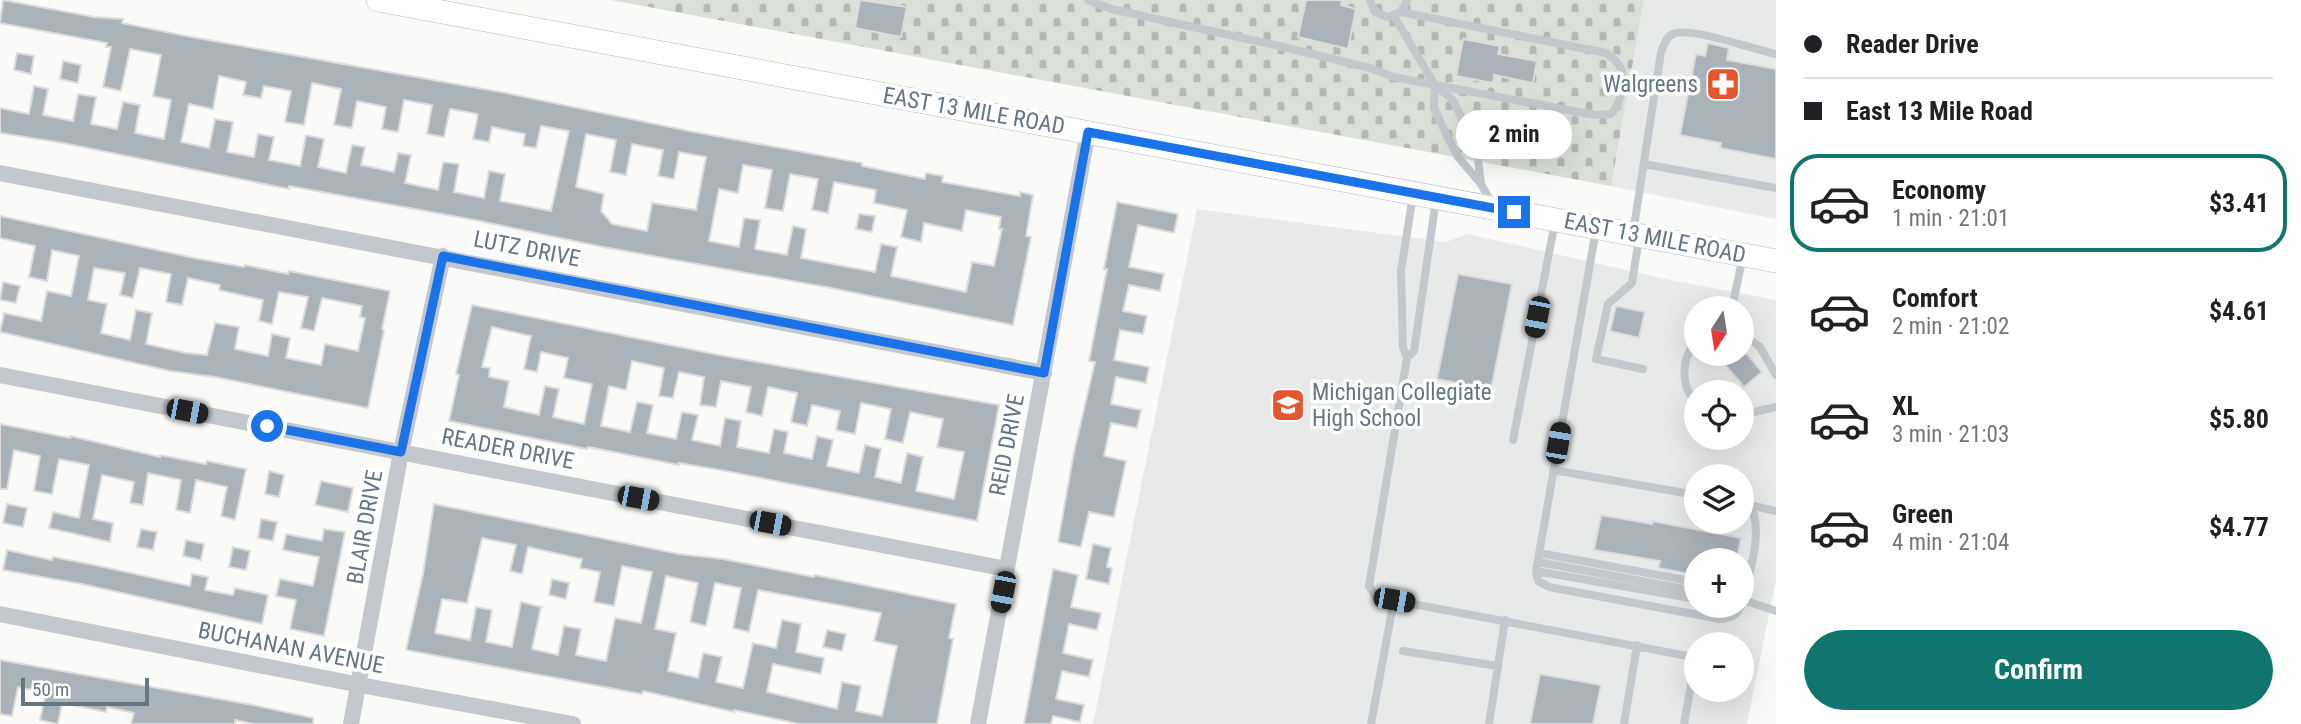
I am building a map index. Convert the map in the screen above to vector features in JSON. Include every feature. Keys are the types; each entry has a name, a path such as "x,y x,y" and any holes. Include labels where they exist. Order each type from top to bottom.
{"main road":[{"name":"EAST 13 MILE ROAD","path":"378,0 465,8 1088,132 1776,261"}],"street":[{"name":"REID DRIVE","path":"978,724 1088,132"},
{"name":"LUTZ DRIVE","path":"0,173 1044,373"},
{"name":"BLAIR DRIVE","path":"351,724 401,452 443,256"},
{"name":"READER DRIVE","path":"0,375 1007,569"},
{"name":"BUCHANAN AVENUE","path":"0,614 573,724"}],"lane":[{"path":"1088,0 1111,9 1370,68 1392,77 1595,115 1611,114 1618,106 1623,76 1618,62 1606,53 1398,14 1380,15 1374,10 1370,0"},
{"path":"1398,14 1407,0"},
{"path":"1398,14 1435,85 1453,100 1477,151 1481,184"},
{"path":"1643,369 1596,359 1608,304 1632,284 1644,164 1661,52 1666,40 1674,33 1686,32 1776,54"},
{"path":"1435,85 1434,108 1458,157 1481,184 1494,208"},
{"path":"1644,164 1776,188"},
{"path":"1413,193 1401,271 1403,348 1407,358 1369,586 1376,597 1693,657 1695,664 1684,724"},
{"path":"1407,358 1414,351 1436,197"},
{"path":"1513,440 1556,219"},
{"path":"1596,227 1553,470 1538,562 1538,581 1549,587 1684,612"},
{"path":"1735,296 1744,255"},
{"path":"1754,343 1760,347 1776,375"},
{"path":"1754,412 1776,407"},
{"path":"1553,470 1684,493"},
{"path":"1754,506 1776,511"},
{"path":"1753,548 1756,534 1754,514"},
{"path":"1538,562 1684,580"},
{"path":"1538,562 1684,589"},
{"path":"1538,562 1684,596"},
{"path":"1371,724 1394,600"},
{"path":"1754,606 1776,611"},
{"path":"1489,724 1505,620"},
{"path":"1624,724 1637,645"},
{"path":"1403,651 1498,666"}],"shaded area":[{"path":"1644,0 1776,0 1776,219 1611,186"},
{"name":"Michigan Collegiate High School","path":"1197,209 1446,242 1468,234 1670,280 1776,300 1776,580 1754,689 1754,632 1684,632 1684,702 1751,702 1747,724 1093,724"}],"green space":[{"path":"611,0 1644,0 1611,186"}],"building":[{"path":"3,0 94,17 123,19 122,23 186,36 506,93 862,163 862,166 925,179 926,173 943,176 942,182 1020,196 1020,192 1033,195 1026,236 1031,237 1013,325 475,220 289,186 289,189 63,143 0,133 0,108 29,114 34,86 48,89 43,115 73,121 78,94 96,97 91,124 117,129 123,102 140,105 135,133 164,139 171,100 153,96 161,55 130,49 121,91 103,87 111,47 106,47 107,43 0,23","holes":["219,76 246,82 243,95 261,98 264,86 291,91 285,122 304,125 312,83 341,89 334,125 352,128 357,101 386,107 382,129 398,132 404,100 432,105 427,134 444,137 450,109 478,114 473,139 489,142 492,127 525,134 523,146 536,148 541,126 569,131 551,211 500,201 505,174 489,171 484,198 454,192 459,164 443,162 438,190 405,183 411,155 398,153 394,172 361,165 365,147 352,145 346,173 318,167 324,139 306,135 300,166 269,160 274,137 258,134 254,157 227,152 233,122 215,119 209,148 181,142 189,104 213,109","586,134 616,140 610,172 626,175 632,144 663,150 658,176 674,179 679,152 706,157 696,210 652,203 647,231 612,224 601,211 604,194 576,187","743,165 772,170 765,208 783,211 790,174 818,179 812,210 828,213 834,182 876,190 874,203 907,210 901,237 921,242 924,223 962,231 966,210 1001,217 999,229 1002,229 994,266 972,262 966,292 891,276 897,247 881,244 875,272 801,258 806,229 793,226 787,255 755,249 760,220 744,218 739,247 709,241 719,189 738,193"]},
{"path":"860,0 907,7 901,37 855,28"},
{"path":"1306,0 1342,0 1341,5 1356,9 1348,49 1298,37"},
{"path":"1463,39 1500,46 1498,54 1537,61 1533,83 1494,75 1493,83 1456,76"},
{"name":"Walgreens","path":"1708,43 1729,48 1727,60 1776,69 1776,159 1720,148 1721,143 1680,135 1696,54 1705,56"},
{"path":"17,53 34,56 31,74 14,70"},
{"path":"63,61 81,65 78,83 60,79"},
{"path":"1117,202 1178,214 1174,233 1138,225 1129,267 1164,274 1160,291 1129,285 1123,311 1147,316 1143,334 1120,330 1114,360 1149,367 1146,383 1116,377 1111,404 1141,410 1137,428 1111,423 1104,456 1126,461 1114,517 1089,512 1081,547 1058,542 1074,452 1095,362 1089,361"},
{"path":"859,214 875,216 872,232 856,229"},
{"path":"0,216 199,259 288,274 289,271 390,291 368,408 215,377 170,371 0,332 4,313 41,321 47,291 71,296 79,256 52,250 47,281 29,277 35,246 0,238","holes":["94,268 125,273 120,295 133,298 140,268 171,274 166,302 182,305 188,278 220,285 219,290 263,300 259,321 272,324 279,292 308,297 301,328 314,331 322,298 362,306 360,317 365,318 358,351 325,344 321,365 286,358 290,338 272,334 268,356 235,349 239,327 215,323 207,355 186,353 146,344 152,313 136,310 130,340 101,333 107,304 88,300"]},
{"path":"1458,274 1512,284 1491,390 1437,379"},
{"path":"3,282 20,286 16,303 0,300"},
{"path":"472,305 724,356 999,405 977,521 726,471 679,465 588,447 587,449 449,421 459,375 456,374","holes":["492,327 531,336 524,369 537,372 541,352 568,358 564,378 592,384 584,424 553,417 559,389 545,386 539,415 504,407 509,381 489,377 490,368 482,367","632,361 664,368 659,396 673,398 679,372 704,377 700,405 716,407 721,381 751,387 746,412 762,416 768,387 797,393 791,422 807,426 812,405 840,411 836,430 855,434 861,403 891,409 885,439 903,443 910,412 943,419 937,447 964,452 954,499 916,491 923,457 907,453 901,483 875,477 881,449 865,445 859,473 827,466 833,440 817,436 812,459 784,453 788,432 774,429 769,453 737,447 741,421 725,418 720,446 692,440 698,415 682,412 676,439 647,433 653,405 637,402 630,432 601,426 609,386 626,390"]},
{"path":"1616,306 1645,312 1639,338 1610,331"},
{"path":"1754,362 1762,372 1752,380 1738,380 1726,366 1754,366"},
{"path":"0,424 70,436 160,457 206,464 207,461 246,469 235,520 221,516 227,487 196,480 190,513 176,510 181,480 148,473 143,505 130,503 134,482 102,475 93,519 113,523 110,542 49,528 53,512 79,518 89,465 59,459 52,494 34,491 40,456 14,450 7,489 0,489"},
{"path":"269,471 284,475 279,497 265,494"},
{"path":"321,481 353,488 348,512 315,505"},
{"path":"7,504 27,508 23,527 3,523"},
{"path":"434,504 679,554 723,559 814,577 815,575 956,604 949,638 953,639 937,724 800,724 643,691 642,694 406,650 423,574","holes":["482,538 516,545 510,571 522,574 528,547 582,559 580,568 600,572 594,602 614,606 622,566 652,572 641,623 615,618 606,661 576,655 581,629 564,626 558,655 532,649 541,607 521,602 512,647 486,642 492,610 476,607 470,640 435,633 442,599 467,603","666,576 698,583 690,622 706,626 715,583 741,588 733,628 749,632 758,590 881,613 874,641 897,646 882,716 856,711 861,686 842,682 837,709 767,692 773,664 821,674 824,658 796,652 801,624 782,620 776,648 753,643 743,688 716,682 722,657 703,653 698,678 668,671 676,633 655,629"]},
{"path":"1601,515 1684,527 1684,534 1720,534 1741,538 1739,548 1684,548 1684,573 1658,568 1660,561 1594,550"},
{"path":"261,519 277,522 273,541 258,538"},
{"path":"141,529 157,532 153,550 137,547"},
{"path":"324,529 345,532 324,636 290,629 296,600 276,596 280,579 313,586 319,557 283,550 286,534 322,541"},
{"path":"186,540 204,544 201,560 183,556"},
{"path":"1093,544 1111,548 1107,567 1112,568 1109,584 1086,579"},
{"path":"233,547 250,551 246,570 229,567"},
{"path":"7,550 190,586 192,574 208,577 205,590 233,595 235,588 268,595 262,624 82,584 3,570"},
{"path":"1053,569 1078,575 1071,607 1101,613 1097,630 1069,624 1063,653 1093,660 1089,677 1062,671 1056,699 1084,705 1080,722 1053,716 1051,724 1024,724"},
{"path":"552,579 569,583 566,599 549,595"},
{"path":"827,630 846,634 842,651 823,647"},
{"path":"0,660 253,705 313,718 313,724 254,724 235,720 235,724 131,724 134,713 107,707 106,712 62,703 58,724 40,720 46,693 18,687 12,716 0,714"},
{"path":"1540,674 1601,685 1593,724 1530,724"}],"place":[{"name":"Walgreens","path":"1723,84"},
{"name":"Michigan Collegiate High School","path":"1288,405"}],"route":[{"path":"267,426 401,452 443,256 1044,373 1088,132 1514,212"}]}
